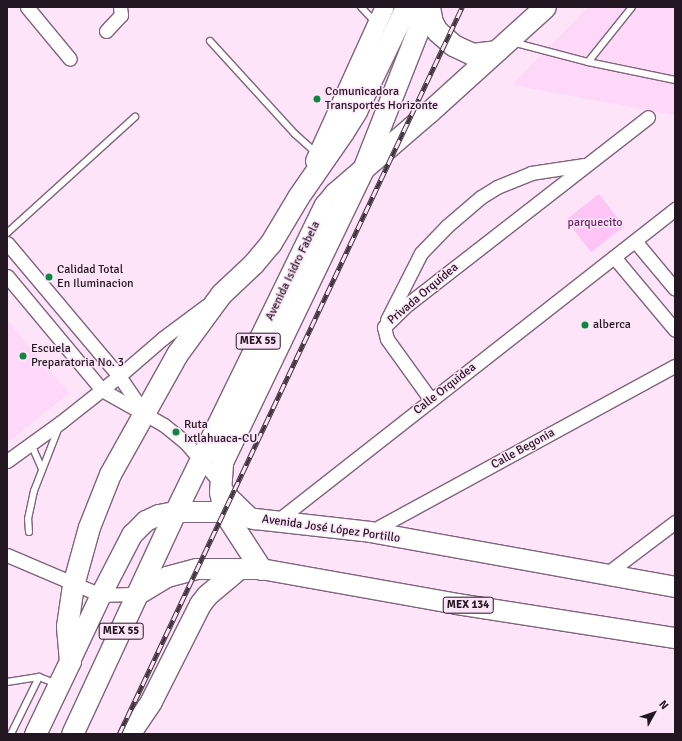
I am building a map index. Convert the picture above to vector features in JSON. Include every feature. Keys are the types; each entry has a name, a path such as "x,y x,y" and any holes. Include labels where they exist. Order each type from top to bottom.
{"highway":[{"name":"MEX 55","path":"35,734 70,661 68,626 73,585 87,532 102,491 177,354 221,294 270,244 298,197 343,132 356,111 406,7"},
{"path":"428,7 432,22 437,31 453,45 472,54 502,46"},
{"path":"261,569 224,512 220,492 222,462 364,167 428,7"},
{"name":"Avenida Isidro Fabela","path":"72,734 139,594 175,512 325,205 334,192 429,112 544,7"},
{"path":"129,734 151,701 200,604 207,595 238,569"}],"main road":[{"name":"MEX 55","path":"298,197 385,7"},
{"name":"Avenida José López Portillo","path":"70,661 101,595 132,535 146,521 159,515 175,512 224,512 255,519 370,532 675,587"},
{"name":"MEX 134","path":"139,594 167,577 197,568 261,569 464,605 675,638"}],"street":[{"path":"27,7 70,59"},
{"path":"106,31 121,15 120,7"},
{"name":"Privada Orquídea","path":"384,327 408,304 648,117"},
{"name":"Privada Orquídea","path":"384,327 421,253 447,226 481,197 497,187 531,173 585,165"},
{"path":"675,209 614,258 675,330"},
{"path":"635,241 675,289"},
{"path":"7,243 119,376 144,412"},
{"name":"Calle Orquidea","path":"277,521 614,258"},
{"path":"7,276 102,390 144,412 164,425 186,443 255,519"},
{"path":"7,461 61,422 164,338 221,294"},
{"path":"61,340 78,326"},
{"path":"384,327 387,339 431,400"},
{"name":"Calle Begonia","path":"370,532 675,366"},
{"path":"605,575 675,522"},
{"path":"7,555 73,585 101,595"},
{"name":"MEX 134","path":"101,595 139,594"}],"lane":[{"path":"361,7 378,24"},
{"path":"588,62 632,7"},
{"path":"210,41 295,134 318,155"},
{"path":"502,46 675,80"},
{"path":"7,233 136,117"},
{"path":"29,532 28,519 30,506 42,469 61,422"},
{"path":"31,444 42,469"},
{"path":"7,682 39,677 59,684"},
{"path":"11,734 39,677"}],"shaded area":[{"path":"588,7 675,7 675,115 512,85"},
{"name":"Escuela Preparatoria No. 3","path":"7,320 69,393 7,443"}],"green space":[{"name":"parquecito","path":"599,194 624,226 591,252 566,220"}],"railway":[{"path":"119,734 462,7"}],"place":[{"name":"Comunicadora Transportes Horizonte","path":"317,99"},
{"name":"Calidad Total En Iluminacion","path":"49,277"},
{"name":"alberca","path":"585,325"},
{"name":"Escuela Preparatoria No. 3","path":"23,356"},
{"name":"Ruta Ixtlahuaca-CU","path":"176,432"}]}
